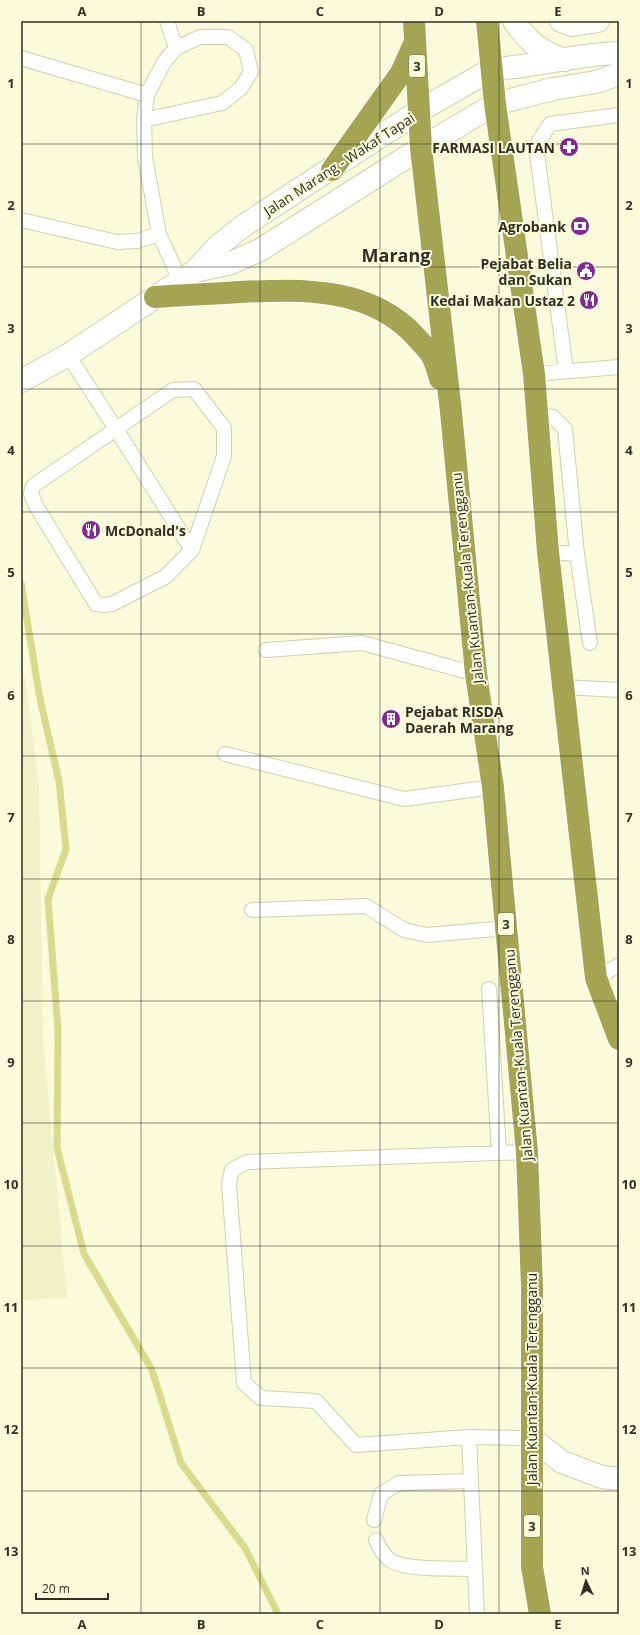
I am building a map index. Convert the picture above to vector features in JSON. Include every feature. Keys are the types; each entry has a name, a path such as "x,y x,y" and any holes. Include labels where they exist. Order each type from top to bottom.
{"highway":[{"path":"332,170 401,73 413,46 414,21"},
{"name":"Jalan Kuantan-Kuala Terengganu","path":"414,21 421,148 451,412 476,674 493,787 527,1152 532,1287 532,1567 540,1614"},
{"path":"486,21 496,104 534,374 548,552 596,978 619,1040"},
{"path":"155,296 292,289 337,294 360,300 382,310 406,326 428,351 433,358 451,412"}],"main road":[{"path":"514,21 533,44 545,53 564,60"},
{"path":"561,21 572,24 598,21"},
{"path":"492,69 517,68 590,55 619,54"},
{"name":"Jalan Marang - Wakaf Tapai","path":"21,381 68,355 155,296 188,276 218,246 243,226 332,170 419,111 492,69"},
{"name":"Jalan Marang - Wakaf Tapai","path":"188,276 230,263 260,250 421,148 496,104 553,89 596,82 619,74"},
{"path":"531,1438 562,1462 602,1477 619,1479"}],"lane":[{"path":"166,21 176,48"},
{"path":"144,120 222,103 241,88 251,72 246,50 228,37 200,37 176,48 164,62 147,96 144,120 145,157 159,234 188,276"},
{"path":"21,58 147,96"},
{"path":"566,371 536,146 550,124 619,115"},
{"path":"21,220 117,242 137,241 159,234"},
{"path":"68,355 192,550"},
{"path":"534,374 619,366"},
{"path":"194,389 224,428 224,456 192,550 164,577 112,604 104,605 96,604 36,506 31,494 33,486 116,429 173,390 194,389"},
{"path":"538,415 553,417 565,429 577,554 590,643"},
{"path":"548,552 577,554"},
{"path":"266,650 362,643 476,674"},
{"path":"564,687 619,690"},
{"path":"226,754 404,799 493,787"},
{"path":"252,910 366,906 404,930 427,935 507,928"},
{"path":"596,978 619,964"},
{"path":"489,989 499,1153"},
{"path":"527,1152 247,1162 232,1170 229,1184 244,1382 261,1398 316,1401 356,1444 468,1437 531,1438"},
{"path":"468,1437 477,1614"},
{"path":"374,1520 381,1494 399,1483 470,1481"},
{"path":"376,1540 379,1547 390,1560 405,1566 475,1569"}],"shaded area":[{"path":"21,665 25,678 39,785 43,1040 67,1298 21,1300"}],"waterway":[{"path":"21,583 40,699 59,781 66,849 48,899 58,1030 57,1148 84,1254 152,1370 181,1463 245,1548 278,1614"}],"place":[{"name":"FARMASI LAUTAN","path":"569,147"},
{"name":"Agrobank","path":"580,226"},
{"name":"Pejabat Belia dan Sukan","path":"586,271"},
{"name":"Kedai Makan Ustaz 2","path":"589,300"},
{"name":"McDonald's","path":"91,530"},
{"name":"Pejabat RISDA Daerah Marang","path":"391,719"}],"district":[{"name":"Marang","path":"396,255"}]}
